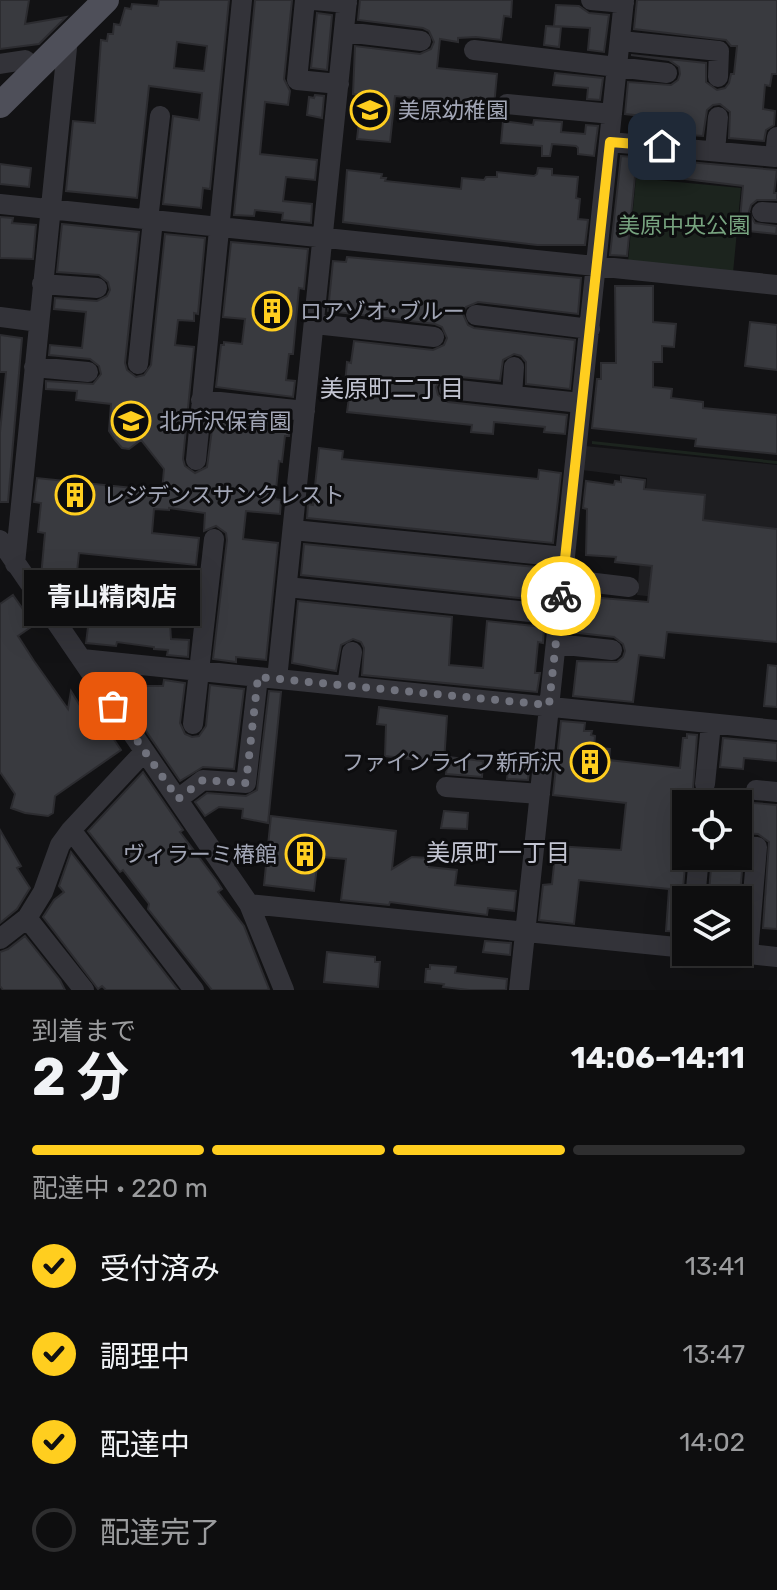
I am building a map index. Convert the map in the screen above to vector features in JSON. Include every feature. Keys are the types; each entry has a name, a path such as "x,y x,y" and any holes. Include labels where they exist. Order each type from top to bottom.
{"main road":[{"path":"0,105 106,0"}],"street":[{"path":"196,460 242,0"},
{"path":"305,0 297,80 339,84"},
{"path":"178,799 203,780 246,783 287,587 347,2 314,0"},
{"path":"519,990 624,2 591,0"},
{"path":"345,32 421,41"},
{"path":"15,564 68,38"},
{"path":"621,41 719,51 718,77"},
{"path":"474,50 667,73"},
{"path":"0,64 25,60 36,70"},
{"path":"507,104 612,114"},
{"path":"138,364 160,116"},
{"path":"715,151 718,117"},
{"path":"610,142 775,157 777,137"},
{"path":"0,204 777,285"},
{"path":"42,284 97,288"},
{"path":"476,315 590,329"},
{"path":"0,317 39,322"},
{"path":"315,324 434,337"},
{"path":"34,367 88,372"},
{"path":"512,395 514,367"},
{"path":"449,389 581,403"},
{"path":"201,400 305,411"},
{"path":"293,530 565,557"},
{"path":"193,724 214,539"},
{"path":"0,540 249,904 284,990"},
{"path":"562,579 629,587"},
{"path":"287,587 559,615"},
{"path":"556,644 612,650"},
{"path":"347,686 352,652"},
{"path":"82,659 777,730"},
{"path":"705,784 711,724"},
{"path":"0,939 27,918 43,892 60,845 71,830 144,752"},
{"path":"446,787 540,794"},
{"path":"756,790 777,792"},
{"path":"71,830 194,990"},
{"path":"750,886 757,847 752,847"},
{"path":"249,904 672,947"},
{"path":"27,918 84,990"},
{"path":"752,954 777,957"}],"shaded area":[{"path":"585,446 777,465 777,611 637,595 647,478 582,470"}],"green space":[{"name":"美原中央公園","path":"636,178 741,188 733,273 628,262"},
{"path":"592,441 777,461 777,464 592,444"}],"building":[{"path":"0,0 29,0 25,24 66,17 39,44 0,49"},
{"path":"159,0 229,0 210,189 203,188 201,208 163,204 173,116 199,120 202,93 149,86 137,198 66,191 73,121 95,123 101,40 107,41 108,34 113,34 114,24 120,25 125,8 131,9 132,4 158,6","holes":["177,42 207,46 204,71 174,68"]},
{"path":"255,0 292,0 284,79 290,91 288,105 265,102 260,154 317,160 315,180 286,177 283,201 312,204 311,223 282,220 283,213 255,210 254,216 234,215"},
{"path":"360,0 512,0 511,17 504,16 501,40 476,37 458,38 458,42 440,39 437,68 497,74 494,106 395,96 390,142 357,139 362,95 353,94 355,46 420,54 431,49 434,42 429,31 423,28 358,20"},
{"path":"637,0 777,0 777,74 772,74 770,86 765,85 763,109 775,111 774,125 766,130 764,141 729,138 730,112 720,104 707,110 703,136 659,133 661,118 625,114 628,82 671,85 680,74 679,67 669,60 631,55 706,63 706,82 717,90 725,88 731,74 734,74 737,46 731,46 726,40 634,29"},
{"path":"556,5 579,6 589,13 609,15 604,52 588,50 590,28 554,26"},
{"path":"317,13 332,15 327,70 311,68"},
{"path":"546,26 561,27 559,47 544,45"},
{"path":"555,73 603,78 600,100 587,99 588,88 553,85"},
{"path":"315,95 324,96 322,118 307,115 309,97 314,98"},
{"path":"534,120 562,122 561,132 585,134 586,125 598,126 594,156 578,154 576,146 552,144 550,156 542,156 542,146 501,143 503,121 533,125"},
{"path":"621,156 777,170 774,193 777,193 777,200 757,200 749,212 755,223 777,226 776,234 739,230 743,186 635,176 627,256 610,255"},
{"path":"0,164 31,168 29,187 0,184"},
{"path":"538,168 552,169 552,175 578,177 578,219 588,220 585,245 537,245 343,222 347,170 382,174 381,178 386,178 385,181 461,189 462,178 484,180 486,177 497,177 497,172 534,176"},
{"path":"0,217 13,218 12,223 36,225 33,259 0,258"},
{"path":"62,224 139,232 125,363 127,370 136,377 144,375 151,365 165,234 205,238 198,314 194,313 194,321 178,320 175,345 194,347 183,459 185,466 195,473 207,467 214,414 290,423 282,462 279,461 275,499 281,500 280,514 246,511 243,539 278,543 266,660 236,657 236,662 213,659 227,540 226,533 216,526 204,531 205,513 154,509 152,533 199,538 196,565 79,553 73,609 153,617 152,622 170,624 171,639 189,640 188,657 167,655 168,650 154,647 117,642 116,646 86,643 88,627 74,626 60,599 41,577 45,533 38,532 41,503 34,502 37,478 162,491 164,469 141,440 129,449 122,448 115,440 109,431 111,404 76,400 77,391 46,389 46,381 93,384 101,374 99,366 90,359 49,355 50,345 82,348 86,312 54,309 55,298 97,301 107,296 110,290 108,282 99,275 57,272"},
{"path":"231,242 308,249 304,289 299,288 293,354 289,354 286,380 295,381 293,397 216,387 221,345 224,342 242,344 245,319 223,317"},
{"path":"347,257 581,278 578,314 478,302 466,307 463,314 468,325 474,328 575,340 570,389 526,384 526,362 514,354 503,360 500,381 450,376 439,381 436,387 438,395 448,402 567,415 565,434 544,432 545,427 494,422 493,434 471,432 472,425 347,412 349,397 344,396 347,362 351,363 354,341 433,350 444,345 447,338 442,327 435,324 328,311 333,261 346,262"},
{"path":"615,286 653,286 653,322 676,324 674,347 662,346 662,362 653,362 653,387 672,389 671,398 703,402 703,408 777,415 777,454 695,446 696,439 592,428 601,363 616,363"},
{"path":"750,322 777,325 777,370 745,366"},
{"path":"0,335 22,338 8,502 0,502 0,432 6,372 0,372"},
{"path":"319,448 343,451 342,459 538,479 539,470 561,473 553,543 307,518 308,504 313,505"},
{"path":"621,477 645,480 644,489 705,495 703,520 777,529 777,642 667,632 664,658 639,655 633,702 573,696 577,661 617,662 625,651 623,644 614,637 570,632 573,602 590,604 590,597 648,602 652,566 615,562 616,557 586,555 587,509 583,508 586,481 614,485 615,481 621,482"},
{"path":"304,544 546,568 544,588 548,589 547,601 301,575"},
{"path":"13,595 34,625 18,636 34,661 68,709 71,691 89,720 97,714 121,750 55,796 53,813 48,816 11,808 15,794 0,772 0,604"},
{"path":"298,601 452,617 449,665 483,668 487,621 544,627 543,643 538,642 535,673 540,673 537,692 362,675 364,648 361,642 353,639 341,645 336,671 292,663"},
{"path":"768,665 777,666 777,707 764,706"},
{"path":"108,675 134,677 139,686 163,686 164,680 185,683 180,723 185,734 192,737 199,736 206,726 210,685 244,689 234,769 203,767 180,781"},
{"path":"269,691 281,692 268,823 242,818 243,809 219,807 205,816 195,802 207,793 246,796 257,790"},
{"path":"379,707 447,716 444,763 385,756 386,725 377,724"},
{"path":"561,721 585,723 584,731 592,731 591,735 595,736 594,748 610,749 609,760 680,768 683,738 687,738 687,734 697,735 694,790 672,790 672,870 685,870 683,886 672,886 672,931 666,931 669,889 579,880 574,924 539,920 543,885 552,884 556,846 621,850 626,803 553,795"},
{"path":"723,738 777,743 777,761 744,758 743,769 720,767"},
{"path":"510,753 531,755 528,780 507,779"},
{"path":"448,757 483,761 482,777 446,774"},
{"path":"143,772 183,830 180,832 222,889 218,892 244,926 269,989 212,990 148,909 149,904 123,870 120,872 88,831"},
{"path":"752,801 777,805 777,929 763,928 769,842 752,834"},
{"path":"444,811 468,813 467,829 441,828"},
{"path":"271,816 396,831 392,869 412,857 430,858 429,867 457,870 455,885 516,891 514,911 488,908 487,915 390,902 389,905 341,900 346,859 318,858 314,891 264,885"},
{"path":"0,830 30,888 17,909 0,923"},
{"path":"71,852 178,990 106,990 102,986 98,989 43,917 54,900 64,892 59,886"},
{"path":"711,870 742,870 741,886 710,886"},
{"path":"25,936 65,990 3,990 0,986 0,952"},
{"path":"485,941 511,943 510,955 483,952"},
{"path":"327,952 375,957 375,962 380,962 378,987 324,982"},
{"path":"430,965 456,967 455,973 507,979 506,990 469,990 425,982 426,969 430,969"}],"way so far":[{"path":"113,706 178,799 203,780 246,783 258,677 549,705 561,596"}],"place":[{"name":"美原幼稚園","path":"370,110"},
{"name":"ロアゾオ･ブルー","path":"272,311"},
{"name":"北所沢保育園","path":"131,421"},
{"name":"レジデンスサンクレスト","path":"75,495"},
{"name":"青山精肉店","path":"113,706"},
{"name":"ファインライフ新所沢","path":"590,762"},
{"name":"ヴィラーミ椿館","path":"305,854"}],"district":[{"name":"美原町二丁目","path":"392,389"},
{"name":"美原町一丁目","path":"498,853"}],"route":[{"path":"561,596 610,142 662,146"}]}
